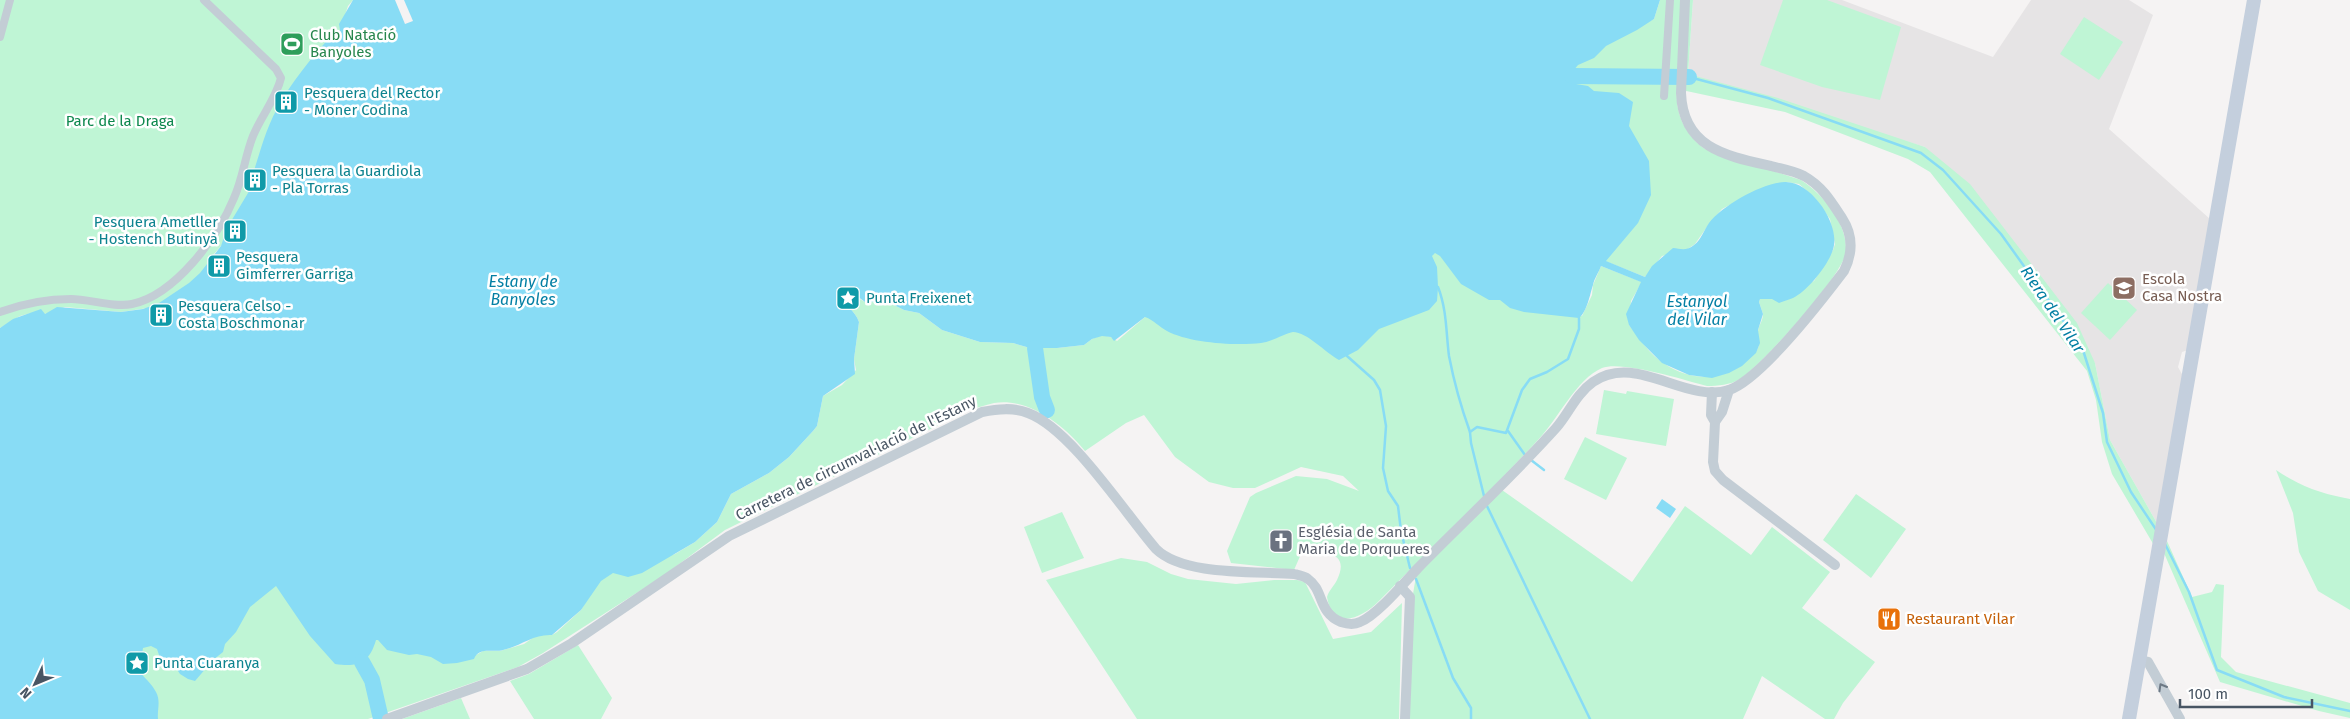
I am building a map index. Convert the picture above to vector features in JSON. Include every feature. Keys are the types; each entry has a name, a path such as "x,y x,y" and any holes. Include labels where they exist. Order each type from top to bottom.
{"main road":[{"path":"2129,719 2254,0"}],"street":[{"path":"0,37 10,0"},
{"path":"0,312 29,304 70,299 131,305 158,294 180,276 204,250 234,198 253,135 279,88 281,78 276,68 204,0"},
{"path":"1664,96 1663,87 1670,0"},
{"path":"1685,0 1681,91 1684,114 1693,132 1704,143 1726,154 1803,175 1818,184 1827,195 1850,234 1850,259 1837,280 1774,354 1744,382 1729,390 1712,392 1711,415 1714,422 1713,462 1715,472 1835,565"},
{"name":"Carretera de circumval·lació de l'Estany","path":"389,718 527,669 572,643 729,536 982,412 996,409 1014,409 1027,412 1054,429 1080,456 1156,549 1169,560 1200,568 1304,576 1312,582 1330,615 1346,624 1358,623 1368,618 1550,435 1584,390 1610,373 1640,374 1712,392"},
{"path":"1714,422 1722,412 1729,390"},
{"path":"1400,586 1410,597 1405,719"},
{"path":"2139,660 2148,662 2180,719"}],"shaded area":[{"name":"Escola Casa Nostra","path":"1693,0 1842,0 1993,57 2031,0 2129,0 2153,15 2109,129 2210,219 2188,350 2182,352 2178,367 2183,376 2158,525 2110,440 2095,363 1925,147 1688,74"}],"green space":[{"name":"Parc de la Draga","path":"0,0 353,0 348,6 340,30 254,182 227,239 208,261 213,266 175,304 121,312 65,307 45,314 31,313 20,316 0,328"},
{"path":"1660,0 1693,0 1688,74 1778,98 1925,147 1970,184 2077,323 2095,363 2110,440 2158,525 2155,547 2112,474 2102,442 2096,400 2087,371 1930,172 1908,159 1785,112 1677,89 1678,107 1683,123 1692,137 1705,149 1801,180 1818,193 1832,211 1843,231 1846,241 1846,252 1842,263 1832,279 1800,319 1751,371 1736,381 1724,385 1707,386 1653,372 1611,366 1593,373 1575,391 1544,433 1498,482 1379,601 1357,616 1342,618 1335,615 1330,608 1327,597 1337,580 1340,570 1338,558 1333,555 1305,545 1294,570 1231,563 1227,551 1250,497 1256,493 1296,476 1327,479 1359,491 1343,476 1301,467 1255,488 1233,488 1209,482 1175,457 1144,415 1126,423 1085,451 1067,432 1045,415 1020,404 994,403 967,411 725,530 663,576 518,667 368,719 148,719 130,652 272,584 373,629 476,655 483,651 500,651 524,644 537,635 552,635 557,632 581,610 601,575 675,554 695,542 717,522 731,494 769,473 789,457 813,431 817,426 823,396 842,385 856,370 854,359 859,322 842,298 841,294 844,290 865,302 886,301 904,310 919,313 942,330 980,342 1013,343 1030,348 1057,348 1084,345 1102,335 1117,341 1145,317 1431,247 1582,316 1592,295 1593,285 1601,266 1642,282 1631,301 1629,325 1650,351 1665,364 1685,374 1707,377 1728,373 1746,361 1758,348 1758,330 1763,314 1759,302 1760,298 1772,299 1814,281 1835,244 1830,219 1815,198 1799,184 1787,182 1755,192 1722,209 1695,244 1686,250 1662,256 1645,277 1605,261 1633,228 1574,90 1567,63 1654,19"},
{"path":"1783,0 1827,0 1901,27 1880,100 1822,87 1760,65"},
{"path":"2084,17 2123,42 2099,80 2060,54"},
{"path":"2108,283 2137,310 2110,340 2081,313"},
{"path":"1604,390 1626,394 1627,391 1674,399 1666,446 1596,434"},
{"path":"1585,437 1627,458 1606,500 1564,479"},
{"path":"2276,470 2311,489 2350,499 2350,610 2318,591 2299,552 2293,513"},
{"path":"1502,490 1632,582 1685,506 1751,555 1772,527 1830,572 1802,608 1875,662 1843,703 1834,719 1825,719 1762,676 1743,719 1408,719 1413,594 1416,576"},
{"path":"1856,494 1906,529 1871,578 1823,540"},
{"path":"1062,512 1084,558 1042,573 1024,527"},
{"path":"2167,541 2192,597 2212,592 2216,584 2224,585 2221,657 2236,672 2350,703 2350,718 2319,711 2220,682 2164,553"},
{"path":"1121,558 1147,562 1171,574 1188,579 1236,584 1274,580 1305,582 1333,639 1371,632 1402,603 1399,719 1137,719 1046,580"},
{"path":"578,645 612,698 601,719 534,719 510,681 529,674"},
{"path":"461,698 470,719 402,719"}],"water":[{"name":"Estany de Banyoles","path":"353,0 1660,0 1654,19 1606,46 1594,58 1578,65 1573,71 1573,80 1576,84 1588,86 1594,91 1619,93 1633,102 1629,126 1649,161 1651,195 1638,223 1606,261 1645,277 1652,266 1673,248 1686,249 1694,245 1701,238 1715,216 1733,202 1765,186 1785,182 1794,183 1804,188 1820,204 1832,225 1834,245 1824,267 1799,294 1779,303 1772,299 1760,299 1759,302 1763,314 1758,330 1760,343 1756,353 1742,366 1729,373 1712,378 1689,375 1662,363 1639,340 1629,325 1626,314 1641,282 1601,266 1594,280 1586,307 1579,318 1524,312 1510,308 1500,300 1489,300 1461,284 1440,256 1435,253 1432,256 1437,267 1437,301 1429,310 1379,329 1358,350 1339,360 1304,335 1298,333 1293,332 1261,343 1213,343 1176,335 1145,317 1114,341 1111,337 1102,336 1092,339 1084,345 1057,348 1030,348 1013,343 980,342 942,330 919,313 904,310 886,301 865,302 844,290 841,294 842,298 859,322 854,359 855,374 823,396 817,426 813,431 789,457 769,473 731,494 717,522 695,542 642,573 628,577 613,573 601,581 581,610 552,635 539,636 499,651 483,651 476,655 474,659 443,664 431,657 387,650 376,640 370,654 362,662 350,665 335,664 310,636 276,586 250,607 236,632 225,644 223,652 213,660 195,681 180,674 174,665 160,658 157,649 151,646 143,648 142,654 137,651 132,653 134,664 153,687 157,695 159,702 158,719 0,719 0,328 13,319 41,309 45,314 57,307 121,312 143,309 159,303 189,283 200,273 221,246 227,228 251,188 250,182 272,118 295,80 330,37 340,30 339,24"},
{"path":"1662,499 1676,509 1670,518 1656,508"}],"pier":[{"path":"395,0 404,0 413,21 405,24"}],"waterway":[{"path":"1572,76 1689,77"},
{"name":"Riera del Vilar","path":"1689,77 1768,98 1921,153 1943,170 2001,234 2082,347 2103,413 2107,442 2131,492 2157,531"},
{"path":"1438,287 1445,313 1451,366 1470,432"},
{"path":"1484,496 1470,432 1477,427 1506,433 1522,390 1530,379 1547,372 1568,359 1579,329 1579,318"},
{"path":"1035,348 1042,397 1047,410"},
{"path":"1347,356 1374,380 1380,390 1386,426 1383,468 1388,491 1398,506 1401,531 1410,568"},
{"path":"1508,431 1525,455"},
{"path":"1531,460 1544,470"},
{"path":"1486,504 1590,719"},
{"name":"Riera del Vilar","path":"2165,544 2189,592 2217,670 2284,697 2350,711"},
{"path":"1416,579 1453,678 1471,708 1471,719"},
{"path":"362,662 372,680 381,719"}],"place":[{"name":"Club Natació Banyoles","path":"292,44"},
{"name":"Pesquera del Rector - Moner Codina","path":"286,102"},
{"name":"Pesquera la Guardiola - Pla Torras","path":"255,180"},
{"name":"Pesquera Ametller - Hostench Butinyà","path":"235,231"},
{"name":"Pesquera Gimferrer Garriga","path":"219,266"},
{"name":"Escola Casa Nostra","path":"2124,288"},
{"name":"Punta Freixenet","path":"848,298"},
{"name":"Pesquera Celso - Costa Boschmonar","path":"161,315"},
{"name":"Església de Santa Maria de Porqueres","path":"1281,541"},
{"name":"Restaurant Vilar","path":"1889,619"},
{"name":"Punta Cuaranya","path":"137,663"}],"water label":[{"name":"Estanyol del Vilar","path":"1697,310"}]}
